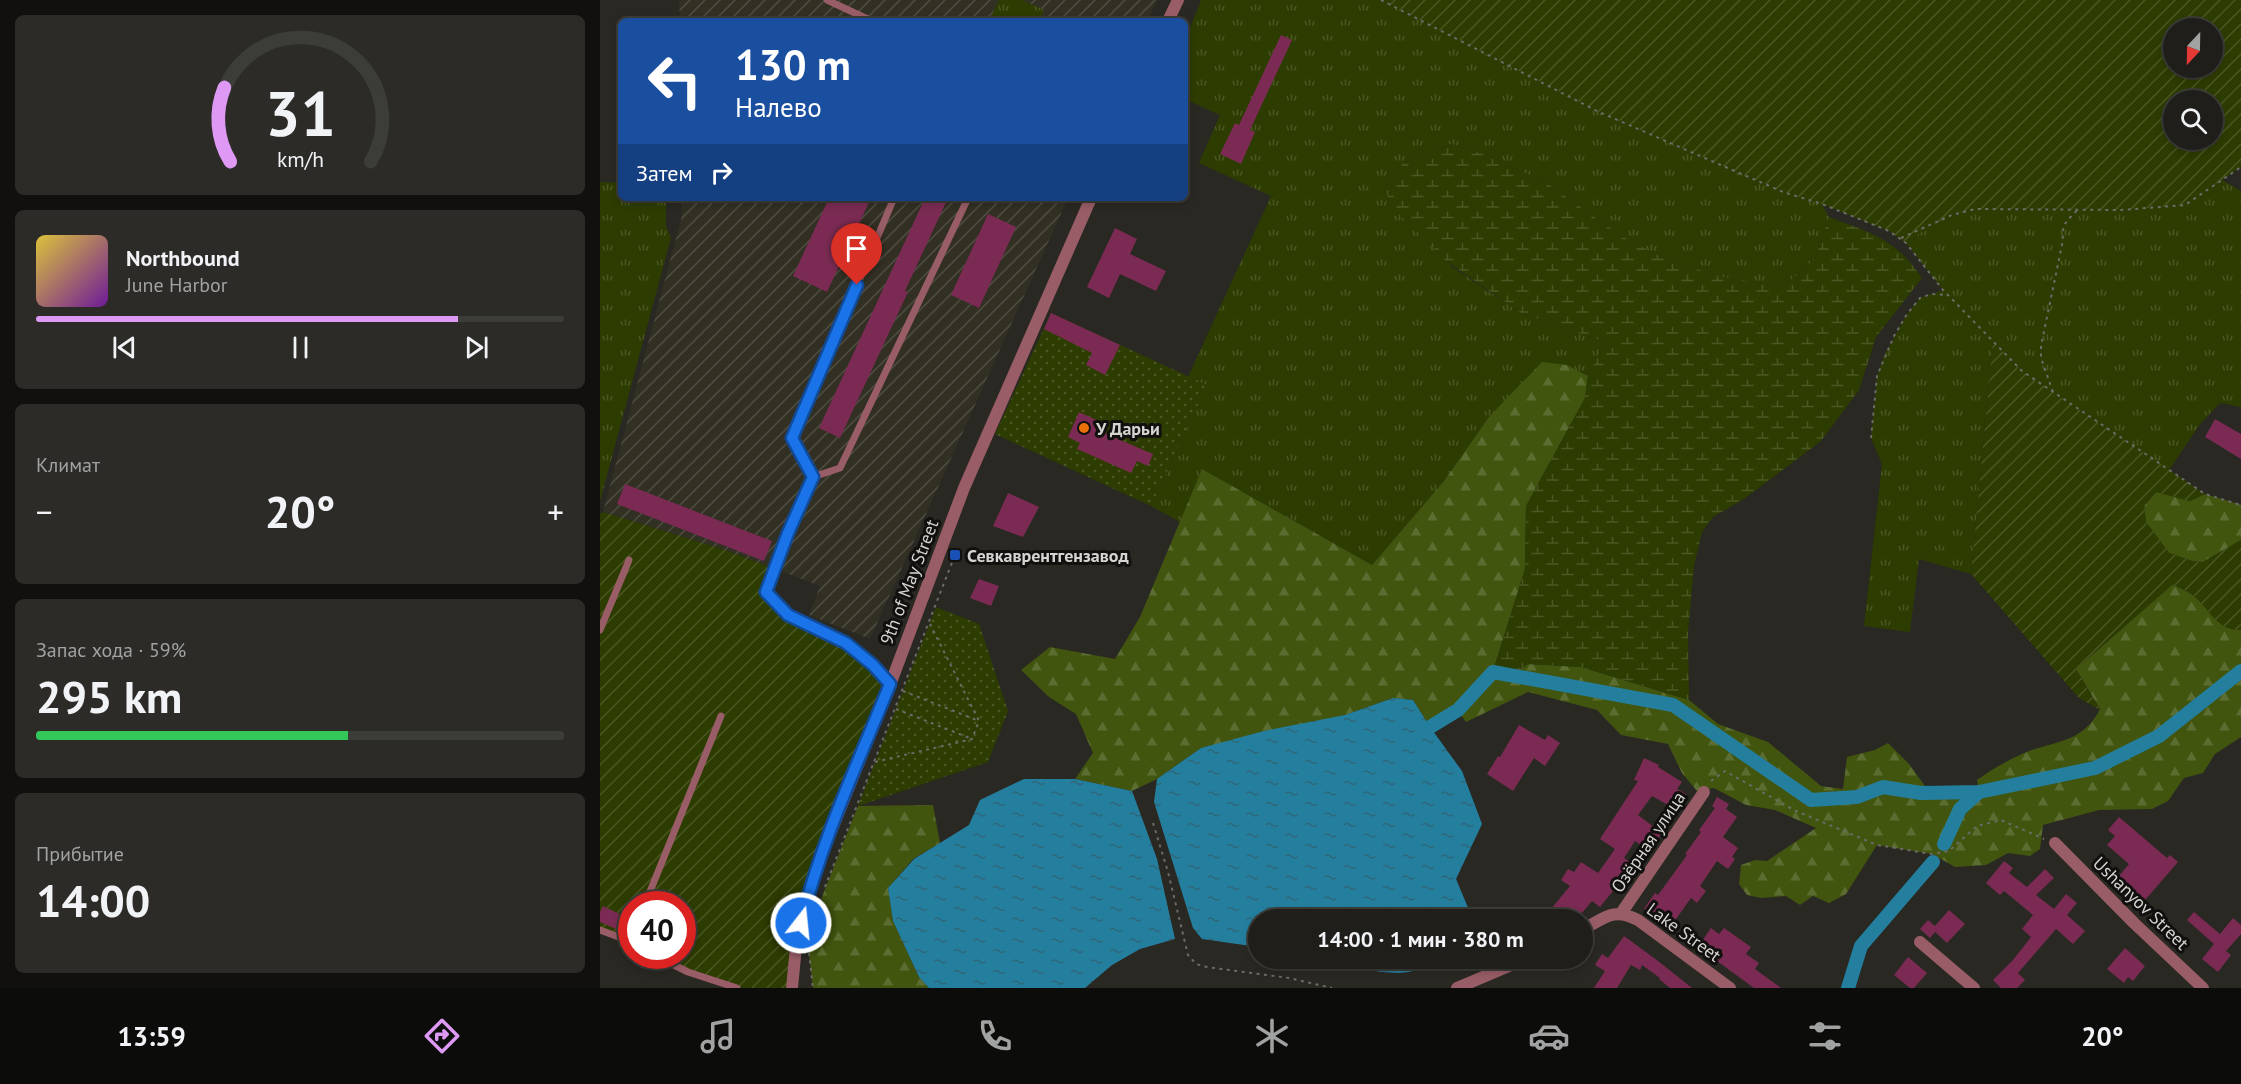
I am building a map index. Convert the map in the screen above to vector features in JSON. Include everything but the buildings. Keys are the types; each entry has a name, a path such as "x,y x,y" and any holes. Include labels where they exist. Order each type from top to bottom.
{"street":[{"path":"1169,18 1178,0"},
{"name":"9th of May Street","path":"792,988 797,936 815,873 964,488 1090,201"},
{"path":"775,569 766,592 788,615 846,643 873,665 890,684"},
{"name":"Озёрная улица","path":"1622,912 1704,792"},
{"name":"Ushanyov Street","path":"2055,843 2134,923 2203,988"},
{"name":"Lake Street","path":"1593,924 1612,914 1622,912 1638,920 1730,988"},
{"path":"1920,942 1974,988"},
{"path":"1457,988 1500,969"}],"lane":[{"path":"826,0 866,18"},
{"path":"813,477 792,438 893,201"},
{"path":"775,569 813,477 840,468 967,201"},
{"path":"600,630 629,560"},
{"path":"650,891 722,716"},
{"path":"600,930 618,936"},
{"path":"682,969 737,988"}],"path":[{"path":"1381,0 1599,112 1783,192 1822,204 1889,231 1906,243 1949,296 2022,371 2205,494 2241,505"},
{"path":"1900,238 1952,215 1975,209 2121,210 2185,205 2241,167"},
{"path":"2053,392 2041,358 2041,346 2064,240 2062,230 2078,210"},
{"path":"1871,438 1877,376 1894,336 1920,298 1931,294 1949,296"},
{"path":"823,892 930,624 955,555"},
{"path":"930,624 979,721 972,739"},
{"path":"903,691 979,721"},
{"path":"896,709 972,739"},
{"path":"875,762 972,739"},
{"path":"1704,792 1713,778 1725,771 1794,810 1877,845 1932,854 1949,851 1977,826 2001,820 2055,843"},
{"path":"1153,823 1168,872 1188,955 1196,964 1289,978 1332,988"},
{"path":"808,946 813,988"}],"shaded area":[{"path":"679,0 1157,0 1148,18 680,18"},
{"path":"682,201 1067,201 870,639 809,615 820,586 722,549 603,512 682,216"}],"green space":[{"path":"999,0 1022,0 1044,10 1040,18 990,18"},
{"path":"1201,0 1381,0 1599,112 1783,192 1822,204 1829,217 1815,259 1783,287 1722,277 1666,259 1623,237 1548,184 1490,156 1451,144 1403,163 1385,188 1392,206 1451,266 1521,313 1605,342 1588,376 1567,365 1489,417 1444,481 1372,565 1202,469 1180,522 1151,506 1206,386 1188,377 1271,196 1199,163 1220,115 1188,100 1188,33"},
{"path":"1381,0 2241,0 2241,167 2185,205 2121,210 1975,209 1939,222 1906,243 1889,231 1822,204 1783,192 1599,112"},
{"path":"1451,144 1490,156 1548,184 1623,237 1666,259 1722,277 1783,287 1815,259 1829,217 1870,233 1892,245 1922,278 1876,337 1859,390 1821,441 1744,499 1713,517 1702,532 1694,566 1688,633 1689,700 1581,667 1528,664 1519,671 1493,672 1525,569 1526,506 1585,398 1588,376 1605,342 1521,313 1446,261 1391,206 1385,188 1403,163"},
{"path":"2222,180 2241,191 2241,407 2220,403 2200,424 2169,470 2022,371 1993,341 1971,574 1919,559 1910,632 1864,626 1882,464 1871,438 1877,376 1884,356 1907,314 1920,298 1943,290 1906,243 1939,222 1975,209 2121,210 2185,205"},
{"path":"600,182 618,183 618,201 666,201 666,226 671,238 600,501"},
{"path":"1051,313 1207,385 1151,506 995,434"},
{"path":"1993,341 2022,371 2205,494 2190,501 2156,492 2144,505 2146,522 2169,553 2192,561 2203,562 2241,540 2241,630 2226,627 2220,623 2193,595 2173,584 2076,669 2100,710 2079,698 1971,574"},
{"path":"1542,362 1567,365 1588,376 1585,398 1526,506 1525,569 1493,671 1519,671 1528,664 1581,667 1689,700 1718,724 1768,742 1821,786 1843,789 1847,757 1875,750 1888,743 1909,764 1930,793 1979,792 1977,780 1993,769 2022,754 2066,740 2085,729 2093,721 2100,709 2076,669 2173,584 2194,596 2220,623 2226,627 2241,630 2241,737 2215,754 2203,773 2184,778 2168,801 2152,809 2099,810 2043,825 2040,849 2030,856 2008,853 1986,865 1955,867 1932,854 1877,845 1846,894 1829,903 1813,896 1800,905 1786,896 1761,898 1747,895 1739,884 1741,865 1755,860 1767,861 1816,828 1775,810 1746,805 1714,788 1697,791 1682,773 1668,744 1621,735 1597,710 1528,692 1466,722 1457,710 1430,727 1413,700 1393,698 1345,715 1201,748 1157,779 1132,791 1075,779 1093,753 1076,714 1049,697 1021,670 1050,647 1115,659 1140,617 1202,469 1372,565 1444,481 1489,417"},
{"path":"2156,492 2190,501 2205,494 2241,505 2241,540 2203,562 2192,561 2169,553 2146,522 2144,506"},
{"path":"603,512 722,549 775,569 766,592 788,615 846,643 890,685 815,873 792,988 737,988 682,969 696,969 696,891 618,891 618,937 600,930 600,514"},
{"path":"936,607 979,624 1008,711 988,762 858,806"},
{"path":"933,805 940,843 913,859 888,888 893,921 919,977 929,988 813,988 808,946 814,917 858,806"}],"water":[{"path":"1393,698 1413,700 1462,771 1482,824 1456,879 1469,909 1248,909 1248,946 1202,939 1193,928 1154,802 1157,779 1201,748 1264,731 1345,715"},
{"path":"1024,779 1075,779 1132,791 1157,859 1175,939 1140,949 1112,965 1085,988 929,988 919,977 893,921 888,888 914,859 969,825 980,800"},
{"path":"1364,969 1418,969 1398,973"}],"waterway":[{"path":"1430,727 1458,710 1493,672 1673,705 1811,800 1857,797 1883,787 1921,793 1979,792 2095,768 2159,736 2241,671"},
{"path":"1944,844 1960,809 1979,792"},
{"path":"1848,988 1861,946 1933,862"}],"place":[{"name":"У Дарьи","path":"1084,428"},
{"name":"Севкаврентгензавод","path":"955,555"}],"route":[{"path":"801,923 815,873 890,684 873,665 846,643 788,615 766,592 788,533 813,477 792,438 857,285"}]}
